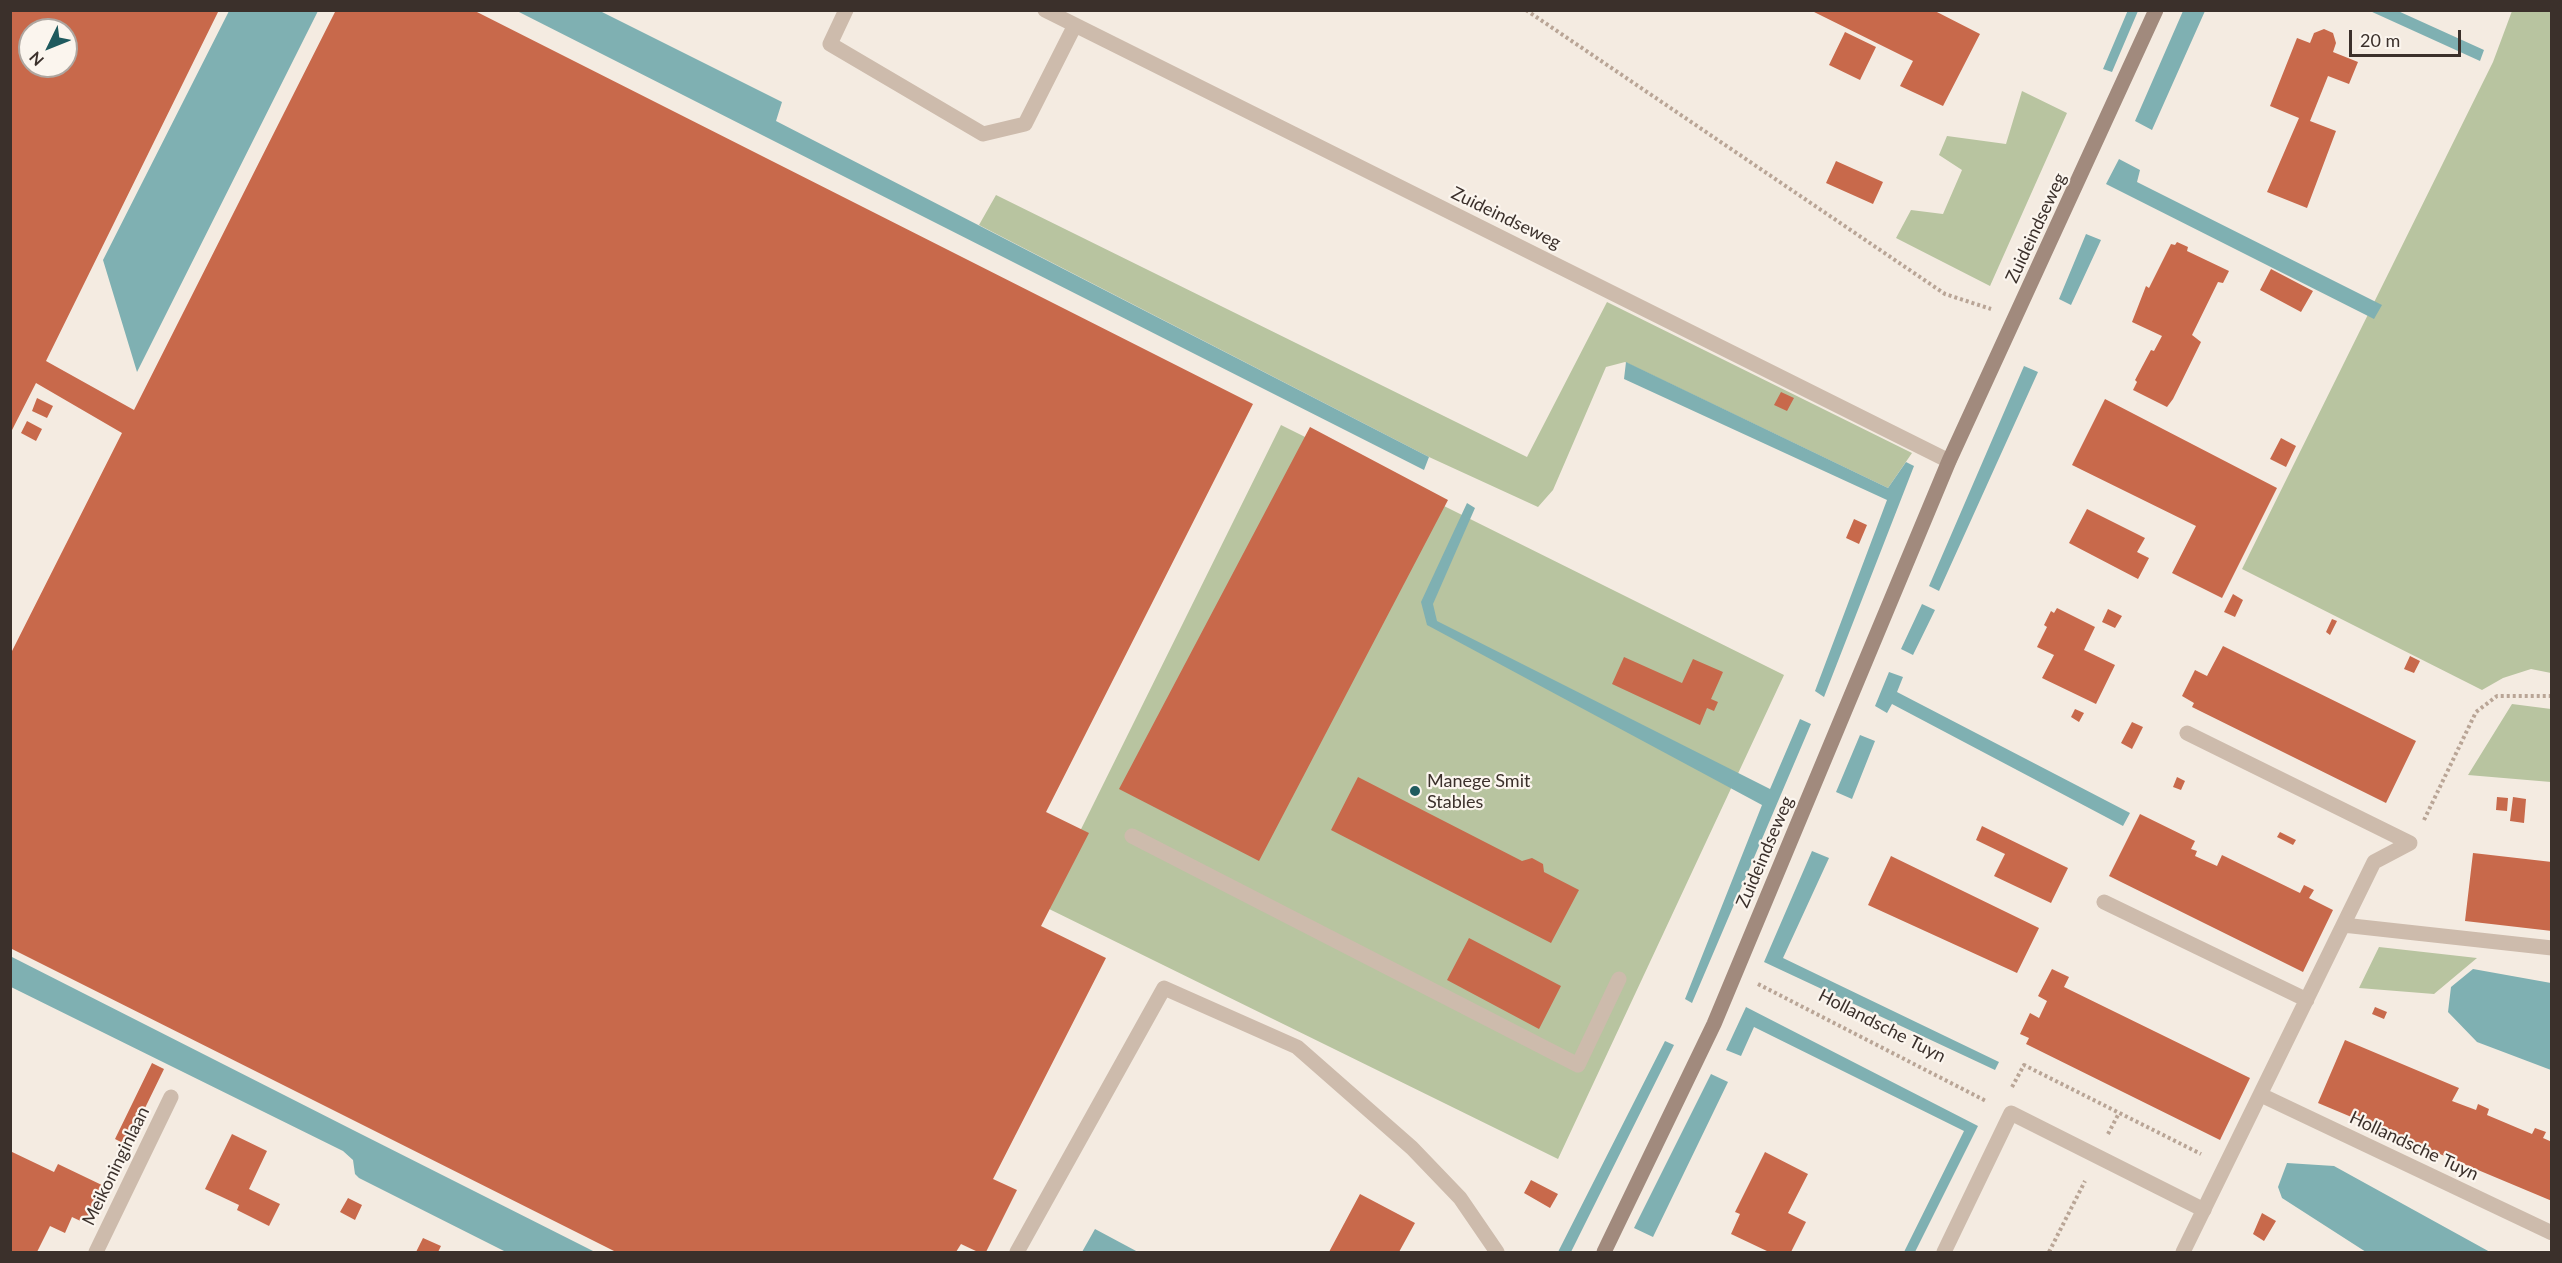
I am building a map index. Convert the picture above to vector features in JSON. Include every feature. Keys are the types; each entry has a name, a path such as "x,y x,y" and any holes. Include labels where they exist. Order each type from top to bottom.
{"street":[{"path":"846,10 830,44 982,134 1025,124 1075,25"},
{"name":"Zuideindseweg","path":"1045,10 1949,461"},
{"name":"Zuideindseweg","path":"1604,1252 1714,1024 1949,461 2156,10"},
{"path":"2187,733 2410,843"},
{"path":"1132,836 1578,1065 1619,979"},
{"path":"2183,1252 2374,862 2410,843"},
{"path":"2104,902 2307,1000"},
{"path":"2343,925 2552,948"},
{"path":"1017,1252 1164,988 1297,1047 1428,1165 1460,1198 1497,1252"},
{"name":"Hollandsche Tuyn","path":"2260,1095 2552,1233"},
{"name":"Meikoninginlaan","path":"96,1252 171,1097"},
{"path":"1944,1252 2011,1113 2204,1210"}],"path":[{"path":"1526,10 1945,294 2016,317"},
{"path":"2410,843 2429,812 2476,712 2497,696 2552,696"},
{"name":"Hollandsche Tuyn","path":"1736,973 2011,1113"},
{"path":"2024,1065 2226,1166"}],"green space":[{"path":"2512,11 2551,11 2551,673 2531,669 2503,678 2482,690 2242,569 2493,62"},
{"path":"2022,91 2067,113 1990,286 1896,238 1911,210 1943,214 1962,170 1939,155 1947,136 2006,144"},
{"path":"996,195 1527,457 1607,302 1912,453 1888,488 1625,362 1606,367 1553,490 1538,507 1429,457 979,225"},
{"name":"Manege Smit Stables","path":"1281,425 1784,675 1558,1159 1043,906"},
{"path":"2512,704 2551,709 2551,782 2468,775"},
{"path":"2379,947 2477,958 2434,994 2359,988"}],"water":[{"path":"2128,10 2138,11 2112,72 2103,69"},
{"path":"229,11 318,11 137,372 103,260"},
{"path":"517,11 600,11 782,102 776,121 1429,457 1424,470"},
{"path":"2183,11 2205,11 2152,130 2135,121"},
{"path":"2370,11 2398,11 2484,50 2480,61"},
{"path":"2119,159 2140,170 2137,182 2382,305 2374,319 2106,184"},
{"path":"2086,234 2101,240 2071,305 2059,299"},
{"path":"1626,362 1888,488 1906,462 1914,466 1824,697 1815,691 1887,500 1624,379"},
{"path":"2024,366 2038,372 1939,591 1929,586"},
{"path":"1467,503 1475,508 1433,604 1437,621 1770,789 1800,719 1811,724 1692,1003 1685,999 1762,805 1427,625 1421,602"},
{"path":"1922,604 1935,610 1913,655 1901,649"},
{"path":"1889,672 1903,677 1897,692 2130,813 2123,826 1892,704 1887,713 1875,706"},
{"path":"1860,735 1875,741 1852,799 1836,792"},
{"path":"1812,851 1829,858 1783,958 1999,1062 1995,1070 1764,962"},
{"path":"10,956 595,1252 506,1252 359,1178 355,1174 353,1160 343,1151 11,987"},
{"path":"2473,969 2551,983 2551,1070 2477,1042 2448,1012 2451,987"},
{"path":"1746,1007 1978,1126 1915,1252 1904,1252 1964,1131 1754,1027 1741,1056 1726,1050"},
{"path":"1665,1041 1674,1045 1571,1252 1558,1252"},
{"path":"1711,1074 1728,1082 1653,1237 1634,1228"},
{"path":"2287,1163 2334,1166 2490,1252 2366,1252 2282,1198 2278,1187"},
{"path":"1095,1229 1138,1252 1082,1252"}],"building":[{"path":"10,10 219,10 46,361 134,410 336,10 473,10 1253,404 1046,812 1089,833 1041,926 1106,958 993,1179 1017,1190 986,1252 978,1252 961,1244 956,1252 616,1252 10,948 10,655 122,433 36,383 10,434"},
{"path":"1810,10 1933,10 1980,34 1943,106 1900,86 1913,61"},
{"path":"2324,29 2333,33 2336,43 2333,52 2358,62 2349,84 2328,76 2310,121 2336,131 2307,208 2267,192 2299,118 2270,106 2297,38 2310,43 2314,33"},
{"path":"1845,32 1876,47 1860,80 1829,65"},
{"path":"1836,161 1883,182 1873,204 1826,183"},
{"path":"2177,242 2188,247 2187,251 2229,271 2223,283 2218,282 2192,335 2201,342 2167,407 2133,390 2137,382 2135,380 2151,350 2154,351 2162,336 2132,322 2146,286 2149,288 2171,244 2175,245"},
{"path":"2271,269 2313,291 2301,312 2260,290"},
{"path":"1781,392 1794,398 1787,411 1774,405"},
{"path":"37,398 53,406 47,418 32,411"},
{"path":"2105,399 2277,488 2222,598 2172,573 2196,526 2072,465"},
{"path":"27,421 42,429 36,441 21,433"},
{"path":"1310,427 1448,500 1259,861 1119,789"},
{"path":"2281,438 2296,446 2286,467 2270,459"},
{"path":"2087,509 2145,538 2137,552 2149,558 2138,579 2069,543"},
{"path":"1854,519 1867,525 1859,544 1846,538"},
{"path":"2233,594 2243,600 2235,617 2224,612"},
{"path":"2057,608 2095,627 2084,650 2115,665 2096,704 2042,678 2054,655 2037,647 2047,627 2044,625 2051,611 2054,613"},
{"path":"2108,609 2122,616 2115,628 2102,622"},
{"path":"2332,619 2337,621 2330,635 2326,632"},
{"path":"2223,646 2416,741 2386,803 2192,707 2194,703 2182,696 2195,670 2207,676"},
{"path":"2410,656 2420,661 2414,673 2404,669"},
{"path":"1624,657 1682,683 1693,659 1723,672 1711,699 1718,702 1714,711 1707,708 1700,725 1612,684"},
{"path":"2075,709 2084,713 2079,722 2071,717"},
{"path":"2132,722 2143,727 2132,749 2121,743"},
{"path":"1358,777 1522,861 1532,858 1543,864 1544,872 1579,890 1551,943 1331,830"},
{"path":"2177,777 2185,781 2181,790 2173,787"},
{"path":"2497,797 2508,798 2507,811 2496,810"},
{"path":"2513,797 2526,799 2524,823 2510,821"},
{"path":"2140,814 2195,841 2191,849 2197,851 2195,856 2217,866 2222,855 2300,893 2304,885 2314,890 2309,898 2333,910 2303,972 2109,876"},
{"path":"1982,826 2068,868 2051,903 1994,876 2005,854 1976,840"},
{"path":"2280,832 2296,840 2293,845 2277,837"},
{"path":"2473,853 2552,862 2552,931 2465,921"},
{"path":"1891,856 2039,928 2017,973 1868,905"},
{"path":"1469,938 1561,986 1539,1029 1447,980"},
{"path":"2052,969 2069,977 2064,987 2250,1078 2220,1140 2026,1044 2029,1038 2020,1034 2030,1013 2039,1018 2047,1001 2038,996"},
{"path":"2375,1007 2387,1012 2384,1019 2372,1014"},
{"path":"2345,1040 2459,1088 2452,1101 2476,1110 2478,1104 2489,1109 2487,1115 2532,1134 2535,1128 2546,1132 2543,1138 2552,1142 2552,1201 2318,1103"},
{"path":"152,1063 164,1069 127,1145 115,1139"},
{"path":"232,1134 267,1151 249,1189 280,1204 269,1226 237,1210 239,1205 205,1189"},
{"path":"10,1151 54,1172 58,1164 106,1187 89,1225 72,1217 65,1233 50,1226 37,1252 10,1251"},
{"path":"1765,1152 1808,1174 1788,1213 1806,1222 1791,1252 1769,1252 1731,1234 1740,1214 1735,1212"},
{"path":"1531,1180 1558,1194 1550,1208 1524,1193"},
{"path":"1360,1194 1415,1223 1399,1252 1329,1252"},
{"path":"348,1198 362,1205 355,1220 340,1212"},
{"path":"2262,1213 2276,1221 2264,1241 2253,1234"},
{"path":"423,1238 441,1246 438,1252 416,1252"}],"place":[{"name":"Manege Smit Stables","path":"1415,791"}]}
